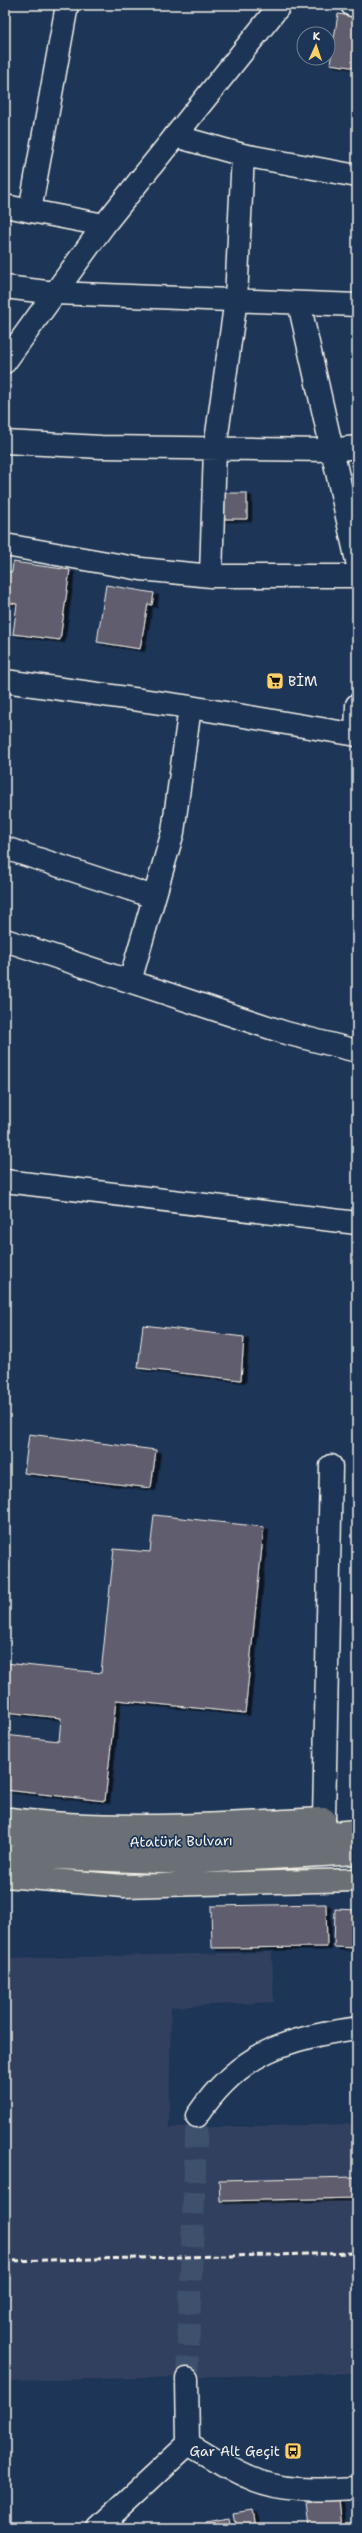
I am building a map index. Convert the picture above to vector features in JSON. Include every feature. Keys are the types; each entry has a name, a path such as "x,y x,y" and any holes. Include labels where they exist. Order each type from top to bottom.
{"main road":[{"path":"5,1818 100,1825 152,1825 324,1819 357,1816"},
{"name":"Atatürk Bulvarı","path":"5,1833 66,1840 197,1844 357,1831"},
{"name":"Atatürk Bulvarı","path":"5,1856 184,1863 357,1853"},
{"path":"5,1876 124,1886 357,1880"}],"street":[{"path":"30,211 67,5"},
{"path":"5,362 104,225 280,5"},
{"path":"352,5 357,6"},
{"path":"175,136 243,155 357,176"},
{"path":"211,576 215,448 236,299 243,155"},
{"path":"5,206 104,225"},
{"path":"5,286 55,293 357,305"},
{"path":"299,303 330,450 357,561"},
{"path":"5,442 101,447 330,450 357,447"},
{"path":"5,545 141,569 211,576 357,576"},
{"path":"5,681 190,707 357,735 357,705"},
{"path":"130,981 173,832 190,707"},
{"path":"5,848 154,897"},
{"path":"5,940 286,1033 357,1051"},
{"path":"5,1181 356,1220"},
{"path":"324,1819 330,1466"},
{"path":"197,2116 224,2082 244,2064 269,2050 311,2036 357,2028"},
{"path":"98,2528 188,2444 187,2379"},
{"path":"188,2444 248,2477 277,2487 310,2491 357,2488"}],"shaded area":[{"path":"272,1952 274,2002 171,2007 169,2128 357,2124 357,2373 5,2381 5,1959"}],"building":[{"path":"338,14 357,17 357,68 336,65 336,26"},
{"path":"220,493 247,493 247,519 220,519"},
{"path":"13,562 70,570 60,640 13,634 17,604 5,602 5,571 12,572"},
{"path":"106,585 154,593 152,605 148,604 140,649 97,642"},
{"path":"143,1325 244,1337 241,1380 138,1368"},
{"path":"29,1434 156,1450 151,1488 24,1473"},
{"path":"154,1515 264,1527 245,1713 116,1700 105,1801 5,1790 5,1735 59,1741 61,1718 5,1712 5,1663 101,1673 114,1549 150,1552"},
{"path":"352,1595 357,1595 357,1639 352,1639"},
{"path":"326,1904 327,1947 212,1948 211,1906"},
{"path":"335,1909 357,1910 357,1948 334,1947"},
{"path":"357,2177 357,2198 220,2201 219,2180"},
{"path":"339,2499 342,2528 309,2528 306,2503"},
{"path":"252,2510 255,2528 237,2528 234,2513"},
{"path":"230,2518 232,2528 206,2528 205,2522"},
{"path":"302,2526 303,2528 290,2528"}],"tunnel":[{"path":"187,2379 197,2116"}],"railway":[{"path":"5,2261 357,2253"}],"place":[{"name":"BİM","path":"275,681"},
{"name":"Gar Alt Geçit","path":"293,2451"}]}
